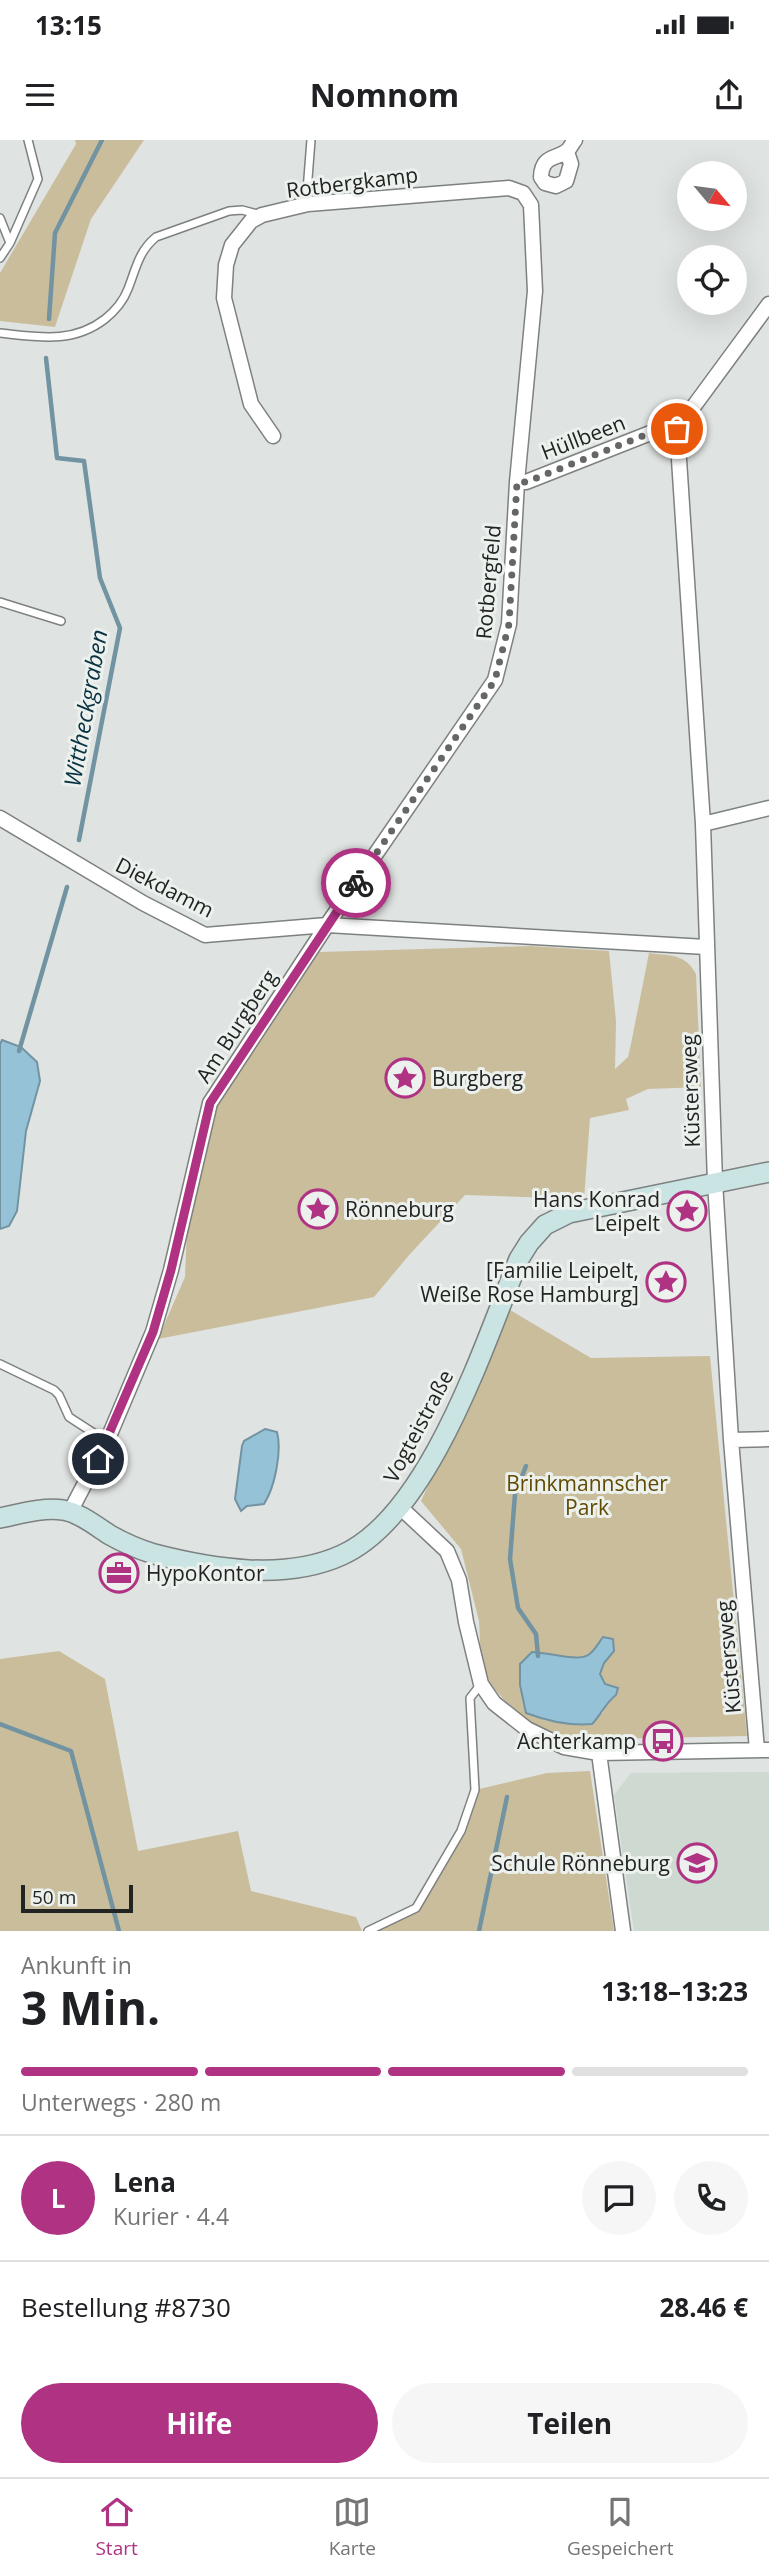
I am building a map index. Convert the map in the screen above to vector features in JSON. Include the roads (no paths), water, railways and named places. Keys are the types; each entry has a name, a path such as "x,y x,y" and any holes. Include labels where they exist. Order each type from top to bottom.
{"street":[{"name":"Rotbergkamp","path":"274,436 251,404 224,298 226,265 232,245 251,221 261,215 308,204 485,189 509,188 523,193"},
{"name":"Rotbergfeld","path":"327,925 495,680 509,624 517,482 535,291 532,210 523,193"},
{"path":"677,429 769,304"},
{"name":"Hüllbeen","path":"517,482 526,482 658,430 677,429"},
{"name":"Küstersweg","path":"677,429 703,824 715,1182 731,1440 763,1750"},
{"path":"703,824 769,808"},
{"name":"Diekdamm","path":"0,818 143,903 205,935 327,925"},
{"path":"327,925 706,947"},
{"name":"Am Burgberg","path":"69,1512 107,1441 153,1332 171,1270 210,1103 327,925"},
{"name":"Vogteistraße","path":"69,1512 124,1543 154,1553 226,1566 278,1570 313,1564 343,1554 368,1539 400,1507 431,1460 450,1423 519,1259 545,1225 569,1213 769,1172"},
{"path":"731,1440 769,1439"},
{"path":"400,1507 447,1551 459,1580 481,1684 494,1703 527,1730 564,1747 599,1753 763,1750"},
{"path":"0,1518 51,1510 69,1512"},
{"path":"599,1753 623,1931"}],"lane":[{"path":"0,258 10,243 38,179 28,140"},
{"path":"308,204 311,140"},
{"path":"0,333 45,338 75,335 87,330 117,307 126,294 137,260 156,237 229,211 243,210 261,215"},
{"path":"0,218 10,243"},
{"path":"0,602 61,621"},
{"path":"0,1364 54,1390 60,1395 69,1417 107,1441"},
{"path":"368,1931 416,1908 461,1831 475,1790 470,1698 481,1684"}],"water":[{"path":"2,1040 21,1047 37,1062 40,1081 26,1131 17,1211 9,1226 0,1229 0,1044"},
{"path":"265,1429 277,1432 279,1449 274,1479 264,1504 247,1506 241,1511 235,1499 242,1446 244,1441"},
{"path":"603,1637 613,1639 614,1651 604,1663 600,1674 605,1684 618,1688 616,1695 592,1724 558,1722 526,1713 520,1685 520,1664 532,1652 583,1657 592,1652"}],"waterway":[{"name":"Wittheckgraben","path":"49,319 55,233 102,140"},
{"name":"Wittheckgraben","path":"46,358 57,458 84,461 100,578 120,628 79,840"},
{"name":"Wittheckgraben","path":"19,1051 67,887"},
{"path":"526,1466 515,1494 510,1559 518,1608 536,1634 538,1656"},
{"name":"Wittheckgraben","path":"0,1724 71,1751 119,1931"},
{"path":"479,1931 507,1797"}],"place":[{"name":"Burgberg","path":"405,1078"},
{"name":"Rönneburg","path":"318,1209"},
{"name":"Hans Konrad Leipelt","path":"687,1211"},
{"name":"[Familie Leipelt, Weiße Rose Hamburg]","path":"666,1282"},
{"name":"HypoKontor","path":"119,1573"},
{"name":"Achterkamp","path":"663,1741"},
{"name":"Schule Rönneburg","path":"697,1863"}],"park label":[{"name":"Brinkmannscher Park","path":"587,1495"}]}
